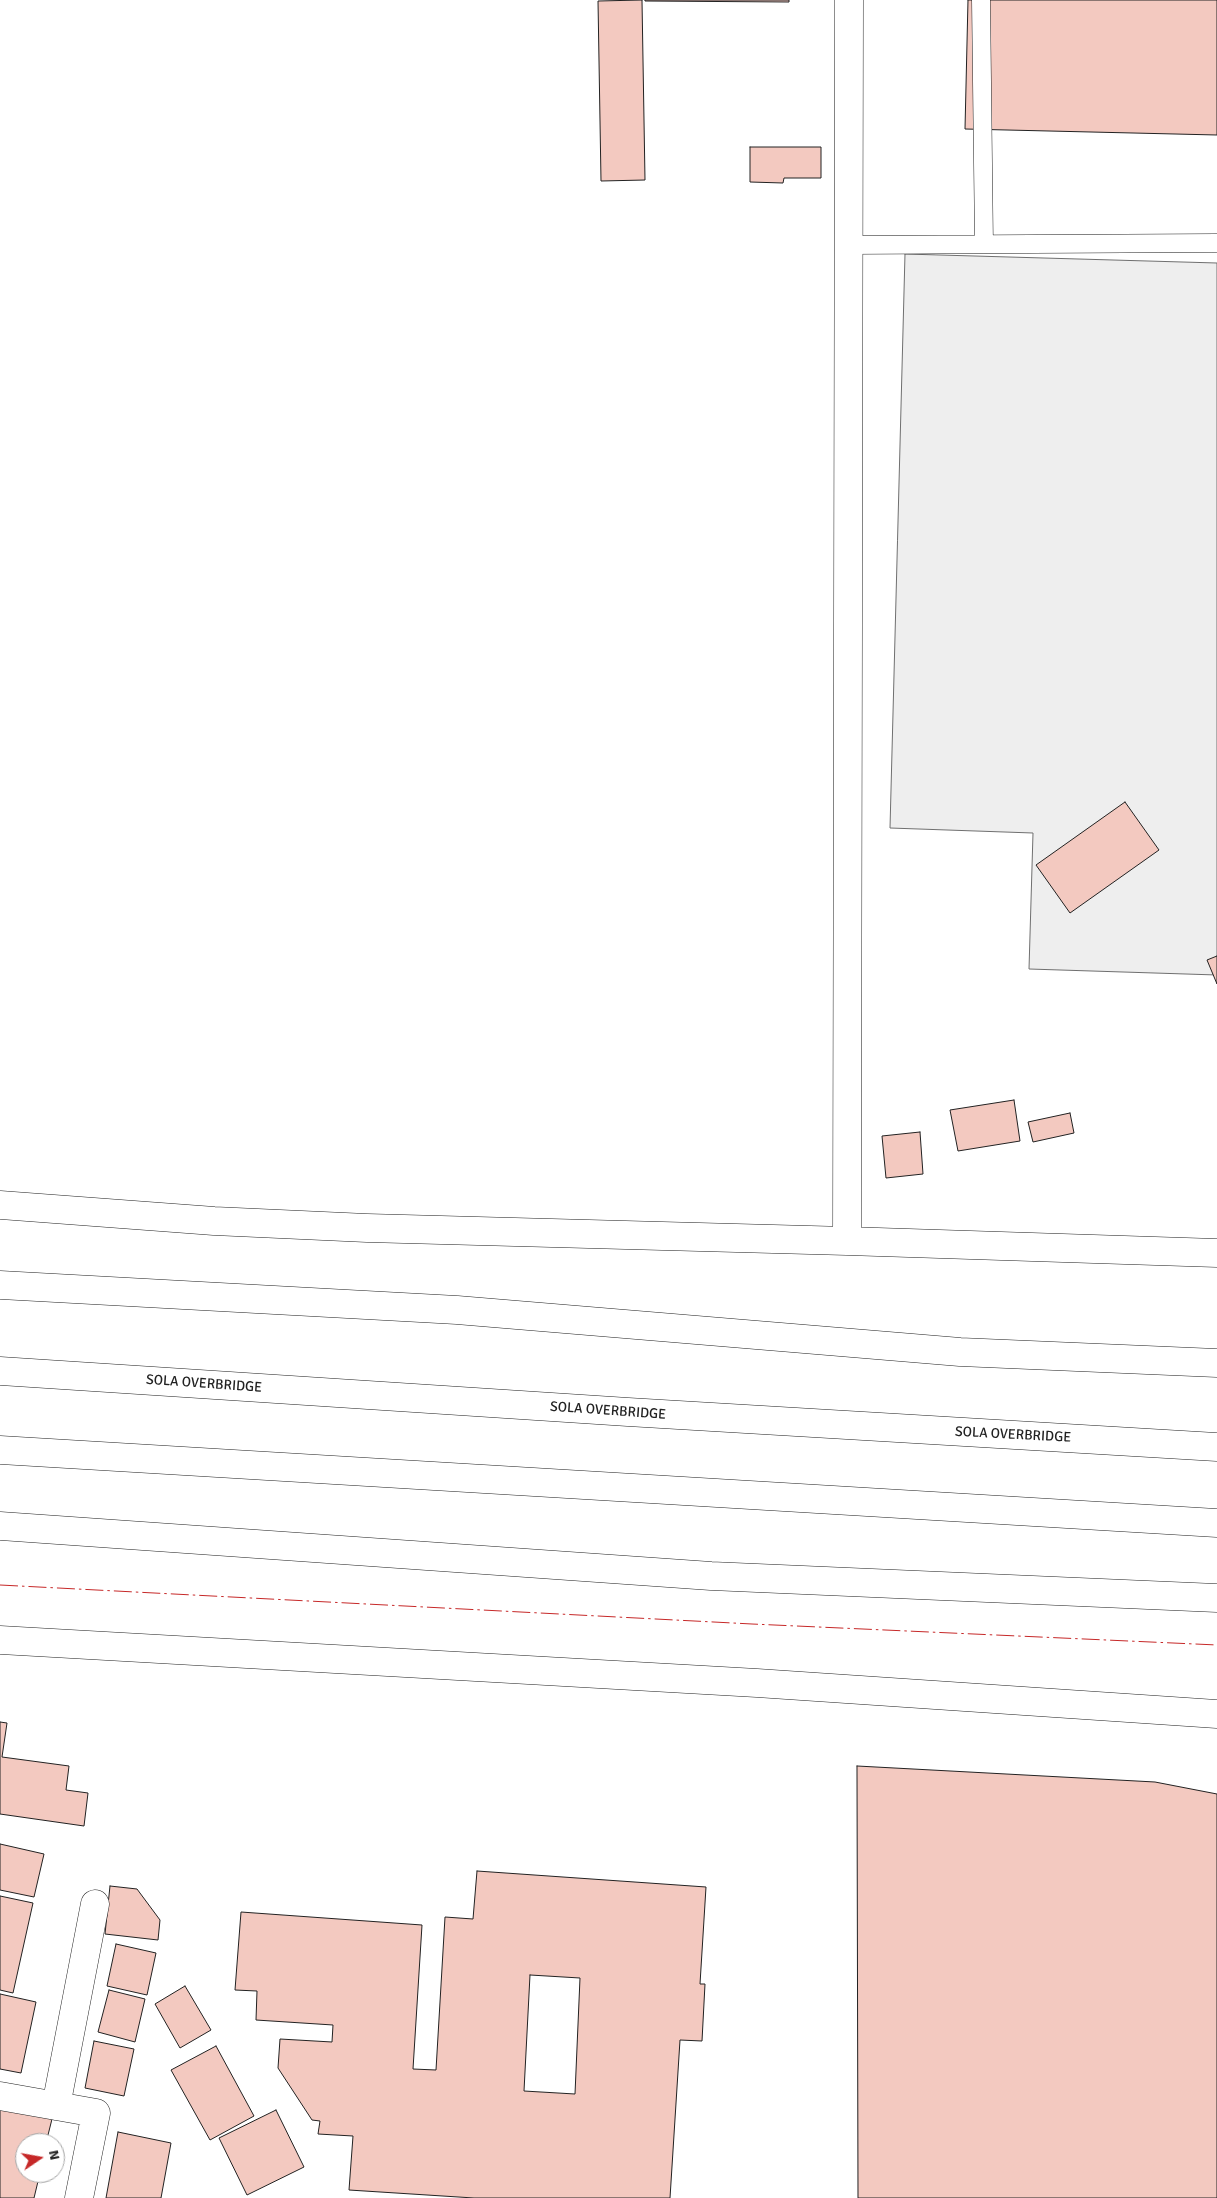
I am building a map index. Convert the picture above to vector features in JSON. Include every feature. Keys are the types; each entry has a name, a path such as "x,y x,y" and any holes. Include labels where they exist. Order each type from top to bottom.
{"main road":[{"path":"847,1241 847,245 849,0"},
{"path":"0,1205 214,1221 348,1227 1217,1253"},
{"path":"0,1285 457,1310 960,1352 1217,1363"},
{"name":"SOLA OVERBRIDGE","path":"0,1371 628,1412 1217,1447"},
{"path":"0,1450 1217,1522"},
{"path":"0,1526 711,1576 1217,1598"},
{"path":"0,1640 737,1682 1217,1714"},
{"path":"56,2106 95,1904"},
{"path":"0,2096 96,2113 80,2198"}],"lane":[{"path":"981,0 984,244"},
{"path":"847,245 1217,243"}],"shaded area":[{"path":"905,254 1217,263 1217,975 1029,969 1033,833 890,828"}],"building":[{"path":"642,0 645,180 601,181 598,1"},
{"path":"789,0 789,2 645,1"},
{"path":"968,0 1217,0 1217,135 965,129"},
{"path":"750,147 821,147 821,178 784,178 783,183 750,182"},
{"path":"1125,802 1159,850 1070,913 1036,865"},
{"path":"1217,956 1217,984 1207,960"},
{"path":"1014,1100 1020,1141 958,1151 950,1110"},
{"path":"1070,1113 1074,1133 1033,1142 1028,1122"},
{"path":"920,1132 923,1174 886,1178 882,1136"},
{"path":"0,1722 7,1723 2,1757 69,1766 66,1790 88,1793 84,1826 0,1814"},
{"path":"857,1766 1155,1782 1217,1794 1217,2198 858,2198"},
{"path":"0,1844 44,1854 34,1897 0,1890"},
{"path":"477,1871 706,1887 700,1984 705,1984 702,2041 680,2040 670,2198 474,2198 349,2190 353,2136 318,2134 320,2121 312,2120 278,2068 280,2039 332,2042 333,2025 256,2020 257,1991 235,1990 241,1912 422,1925 413,2069 436,2070 445,1917 473,1919","holes":["530,1975 580,1978 575,2094 524,2091"]},
{"path":"110,1886 137,1889 160,1920 158,1940 105,1934"},
{"path":"0,1896 33,1903 13,1993 0,1990"},
{"path":"116,1944 156,1953 147,1995 107,1986"},
{"path":"185,1986 211,2030 180,2048 155,2004"},
{"path":"109,1990 145,1999 135,2042 98,2032"},
{"path":"0,1994 36,2002 21,2073 0,2069"},
{"path":"94,2041 134,2049 124,2096 85,2088"},
{"path":"216,2046 254,2116 210,2140 171,2070"},
{"path":"0,2107 52,2119 48,2133 15,2133 15,2183 38,2183 34,2198 0,2198"},
{"path":"276,2110 304,2167 247,2195 219,2138"},
{"path":"118,2132 171,2143 161,2198 106,2198"}],"power":[{"path":"0,1585 752,1624 1217,1645"}]}
